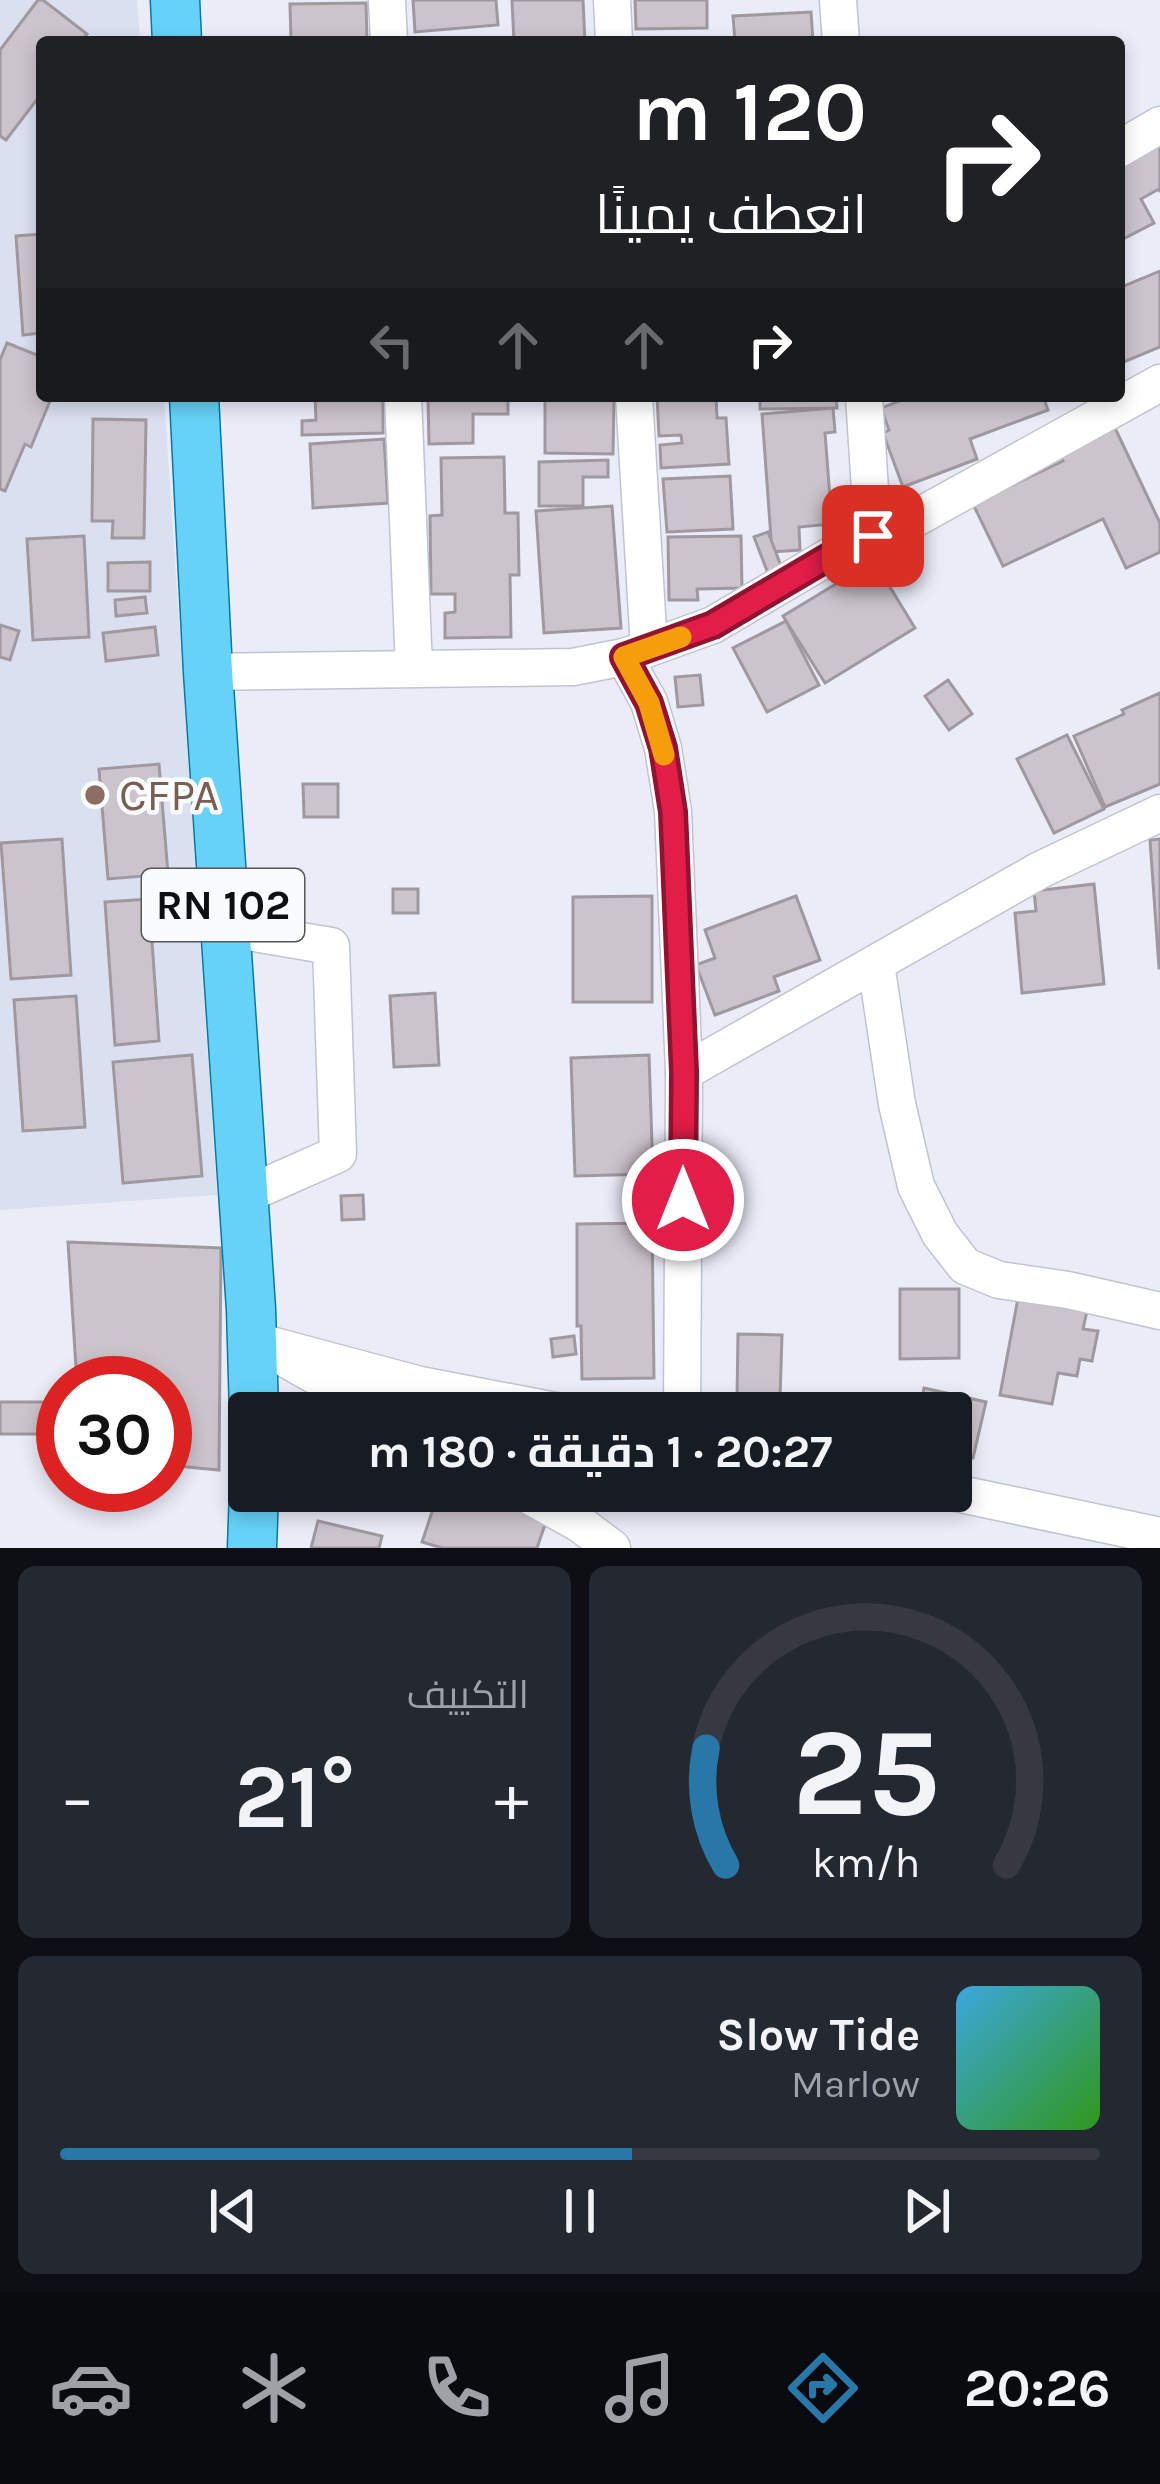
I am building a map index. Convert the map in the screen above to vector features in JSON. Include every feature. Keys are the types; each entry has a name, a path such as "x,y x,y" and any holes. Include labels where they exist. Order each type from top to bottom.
{"main road":[{"path":"175,0 177,36"},
{"name":"RN 102","path":"194,402 253,1392"},
{"path":"252,1548 253,1512"}],"street":[{"path":"387,0 389,36"},
{"path":"612,0 614,36"},
{"path":"838,0 841,36"},
{"path":"1125,145 1160,125"},
{"path":"208,672 573,667 636,653 713,625 837,552 916,518 1160,383"},
{"path":"403,402 414,669"},
{"path":"634,402 636,653 663,748 673,812 684,1072 682,1392"},
{"path":"864,402 873,536"},
{"path":"684,1072 1040,870 1160,813"},
{"path":"225,928 331,946 338,1154 243,1196"},
{"path":"875,964 897,1104 916,1186 940,1234 965,1266 999,1280 1067,1289 1160,1311"},
{"path":"252,1340 345,1392"},
{"path":"252,1340 456,1392"},
{"path":"972,1496 1160,1536"},
{"path":"546,1512 574,1536 612,1548"}],"shaded area":[{"name":"CFPA","path":"0,0 137,0 140,36 36,36 36,402 164,402 217,1195 0,1210"}],"building":[{"path":"38,0 87,34 36,36 36,101 6,140 0,136 0,50"},
{"path":"413,0 496,0 498,25 415,32"},
{"path":"512,0 583,0 585,36 514,36"},
{"path":"635,0 707,0 707,28 636,29"},
{"path":"366,3 367,36 291,36 290,4"},
{"path":"811,12 813,36 735,36 733,16"},
{"path":"1160,135 1160,192 1141,199 1154,223 1125,238 1125,160"},
{"path":"36,234 36,334 23,335 16,236"},
{"path":"1160,271 1160,347 1125,362 1125,286"},
{"path":"7,343 36,355 36,402 50,402 5,491 0,489 0,360"},
{"path":"315,402 383,402 383,433 302,435 302,421 316,420"},
{"path":"428,402 508,402 508,414 473,414 473,443 429,444"},
{"path":"545,402 614,402 613,454 545,453"},
{"path":"657,402 716,402 717,418 726,418 729,464 661,468 660,445 682,443 681,435 659,436"},
{"path":"760,402 836,402 837,408 760,409"},
{"path":"896,402 1045,402 1048,410 970,439 977,459 903,487 883,433 889,430 881,408"},
{"path":"833,408 835,432 825,433 832,524 799,527 800,550 772,552 762,414"},
{"path":"93,419 146,420 144,538 112,538 113,521 92,521"},
{"path":"1115,428 1160,523 1160,552 1126,568 1103,519 1003,566 973,504 1063,461 1060,454"},
{"path":"384,439 388,503 313,508 310,444"},
{"path":"504,457 505,513 518,513 519,575 510,575 511,637 445,638 445,613 455,612 455,594 431,594 430,516 442,515 441,458"},
{"path":"608,460 608,477 583,477 583,506 539,506 539,462"},
{"path":"730,476 733,529 667,532 663,479"},
{"path":"612,506 621,628 544,633 536,511"},
{"path":"768,532 783,571 769,576 754,537"},
{"path":"84,536 89,637 33,640 27,539"},
{"path":"741,536 742,588 697,589 698,600 669,600 668,537"},
{"path":"874,561 915,628 825,683 783,616"},
{"path":"150,562 150,591 108,591 108,563"},
{"path":"145,597 147,613 116,616 115,600"},
{"path":"786,621 819,685 767,712 733,648"},
{"path":"0,625 19,631 10,660 0,657"},
{"path":"155,627 158,655 106,661 103,633"},
{"path":"700,675 703,705 678,707 675,677"},
{"path":"948,680 972,714 949,730 925,696"},
{"path":"1160,693 1160,784 1105,807 1074,736"},
{"path":"1067,735 1104,809 1054,833 1017,759"},
{"path":"159,764 168,874 108,879 99,769"},
{"path":"303,784 338,784 338,817 304,817"},
{"path":"62,839 71,975 11,979 1,843"},
{"path":"1160,839 1160,968 1159,968 1150,840"},
{"path":"1094,884 1104,984 1022,993 1015,913 1036,911 1034,891"},
{"path":"393,889 418,889 418,913 393,913"},
{"path":"652,896 652,1002 573,1002 573,897"},
{"path":"796,896 820,960 774,977 779,991 715,1015 696,965 715,958 705,930"},
{"path":"149,899 159,1041 115,1045 105,902"},
{"path":"435,993 439,1065 394,1067 390,996"},
{"path":"76,996 85,1127 23,1131 14,1000"},
{"path":"192,1055 202,1176 123,1183 113,1062"},
{"path":"649,1055 653,1174 575,1176 571,1058"},
{"path":"363,1195 364,1219 342,1220 341,1196"},
{"path":"652,1223 654,1378 582,1379 577,1224"},
{"path":"68,1242 221,1248 219,1470 192,1468 192,1356 75,1356"},
{"path":"900,1289 959,1289 959,1358 900,1359"},
{"path":"1018,1298 1087,1311 1083,1329 1098,1331 1092,1361 1080,1359 1077,1376 1058,1373 1052,1404 1000,1395"},
{"path":"738,1334 782,1335 780,1392 737,1392"},
{"path":"574,1336 576,1354 553,1357 551,1339"},
{"path":"972,1399 986,1402 972,1458"},
{"path":"0,1402 36,1402 36,1434 0,1434"},
{"path":"432,1512 548,1516 537,1548 442,1548 422,1542"},
{"path":"318,1521 382,1536 379,1548 311,1548"}],"slow traffic":[{"path":"664,755 649,703 624,657 681,637"}],"place":[{"name":"CFPA","path":"95,795"}],"route":[{"path":"683,1200 684,1072 673,812 663,748 649,703 624,657 713,625 873,536"}]}
